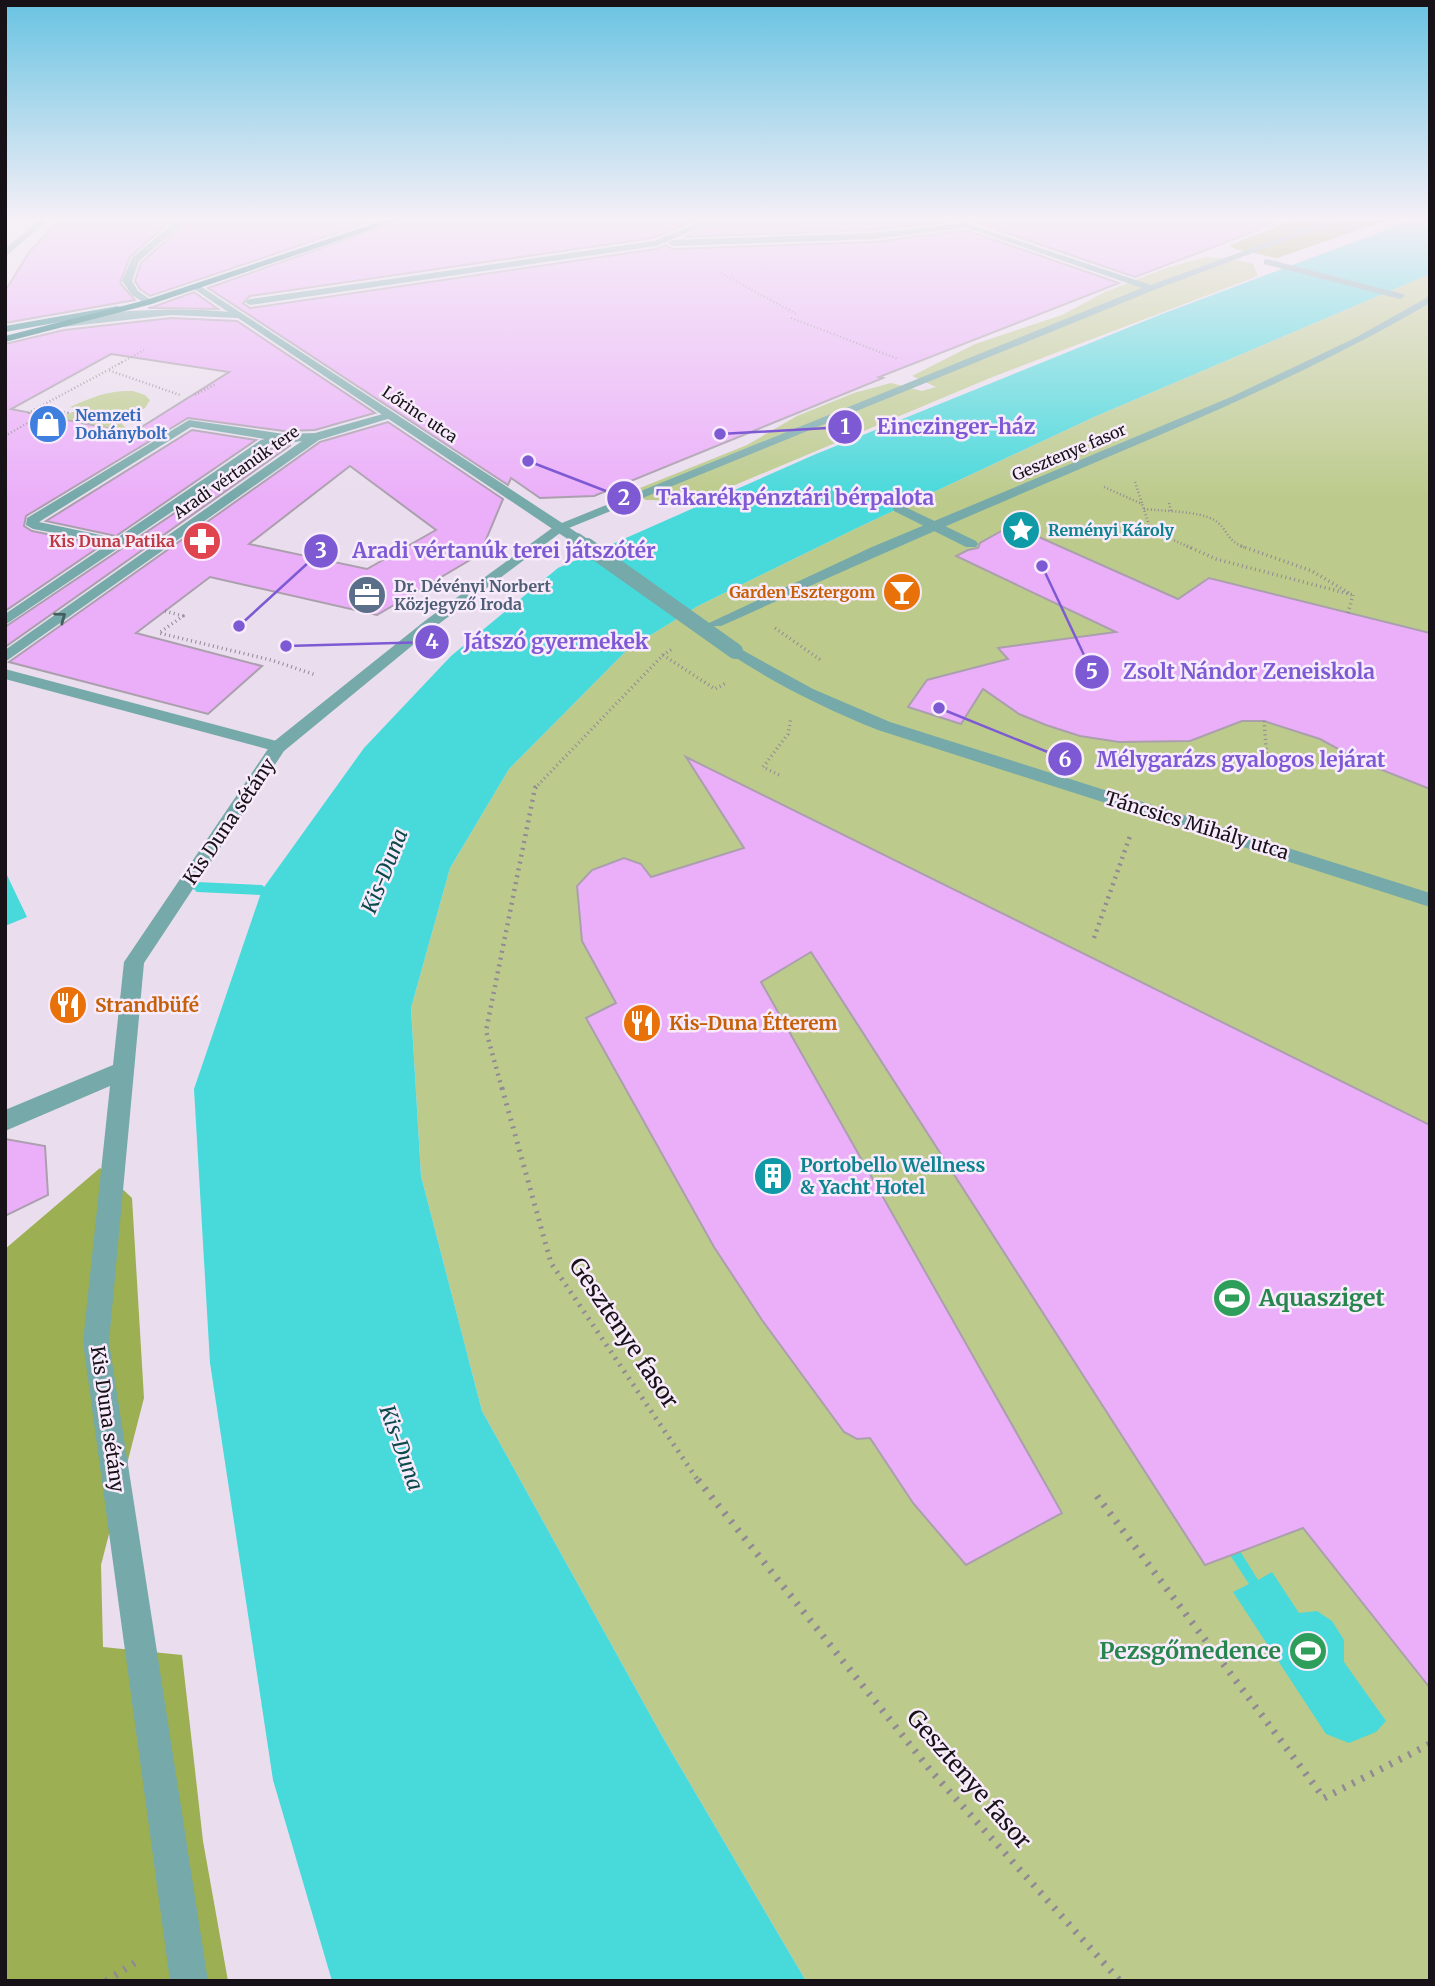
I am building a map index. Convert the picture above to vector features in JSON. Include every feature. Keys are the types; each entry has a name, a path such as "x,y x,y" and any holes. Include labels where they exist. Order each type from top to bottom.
{"main road":[{"path":"5,329 98,313"},
{"path":"5,339 108,313"}],"street":[{"name":"Lőrinc utca","path":"63,324 157,313"},
{"name":"Lőrinc utca","path":"197,313 245,317"},
{"name":"Lőrinc utca","path":"238,313 568,533 735,651"},
{"name":"Kis Duna sétány","path":"189,1981 96,1342 134,962 278,747 431,623 568,533 938,374 1090,313"},
{"name":"Gesztenye fasor","path":"716,623 746,607 1235,399 1359,340 1409,313"},
{"name":"Aradi vértanúk tere","path":"119,543 32,522 189,423 284,438 316,437 390,415"},
{"name":"Aradi vértanúk tere","path":"5,657 316,437"},
{"name":"Aradi vértanúk tere","path":"5,621 265,443 284,438"},
{"path":"899,508 971,544"},
{"path":"119,543 154,551"},
{"name":"Táncsics Mihály utca","path":"735,651 789,685 836,708 884,726 1430,900"},
{"path":"5,674 278,747"},
{"path":"5,1121 124,1070"}],"path":[{"path":"794,313 798,315 791,317 938,374"},
{"path":"28,413 144,350"},
{"path":"108,370 188,398"},
{"path":"5,436 44,413 62,416 68,413 39,407"},
{"path":"1068,470 1142,504"},
{"path":"1135,482 1150,530 1216,559 1353,595"},
{"path":"1168,503 1171,512"},
{"path":"1144,509 1208,517 1218,522 1231,543 1312,571 1353,595"},
{"path":"1348,613 1353,595"},
{"path":"746,607 824,662"},
{"path":"165,611 183,616 159,633 271,660 352,687"},
{"name":"Gesztenye fasor","path":"674,648 663,655 535,788 486,1031 551,1263 699,1483 931,1771 1120,1981"},
{"path":"663,655 716,688"},
{"path":"779,775 763,767 788,734 790,709"},
{"path":"1264,721 1267,759"},
{"path":"1094,938 1135,825"},
{"path":"1097,1496 1324,1798 1430,1744"}],"green space":[{"path":"1066,313 1162,313 990,378 697,501 646,500 630,492 747,445 797,416 854,393 891,383 922,391 936,387 912,376 975,344"},
{"path":"1339,313 1430,313 1430,1981 806,1981 662,1736 482,1411 421,1176 411,1008 450,868 509,769 628,649 698,606 1094,417"},
{"path":"133,391 150,400 145,408 122,420 122,424 128,430 140,432 144,439 60,419 78,409 70,407 85,400 108,393"},
{"path":"100,1168 132,1198 144,1398 101,1565 103,1647 182,1655 203,1841 228,1981 5,1981 5,1249"}],"water":[{"name":"Kis-Duna","path":"1339,313 1094,417 859,527 698,606 628,649 509,769 450,868 411,1008 421,1176 482,1411 662,1736 806,1981 332,1981 273,1780 210,1363 194,1089 262,890 364,748 451,656 558,568 816,454 1162,314"},
{"path":"5,871 27,917 5,926"},
{"name":"Pezsgőmedence","path":"1240,1551 1258,1580 1272,1572 1299,1613 1317,1611 1332,1621 1344,1640 1344,1662 1386,1721 1376,1732 1349,1743 1326,1734 1233,1592 1249,1584 1230,1555"}],"building":[{"path":"5,313 63,313 5,323"},
{"path":"246,313 1043,313 879,377 883,378 594,496 540,498 511,478 508,485"},
{"path":"171,318 237,321 375,413 315,430 284,431 188,418 26,516 24,526 32,531 102,545 5,611 5,344 64,330","holes":["111,354 229,372 132,433 11,409"]},
{"path":"388,422 503,499 480,554 377,615 210,577 136,633 262,666 208,714 9,662 320,442","holes":["350,466 436,530 367,569 249,544"]},
{"path":"192,430 256,440 116,536 46,521"},
{"path":"291,445 5,647 5,627 270,449"},
{"path":"1012,525 1178,599 1209,578 1430,633 1430,789 1362,762 1320,739 1264,721 1242,721 1190,741 1119,742 1080,736 1046,725 1019,714 983,689 961,724 908,707 927,680 1008,659 998,648 1116,632 956,556 978,548 980,543"},
{"name":"Aquasziget","path":"686,757 1430,1125 1430,1688 1303,1528 1205,1565 811,952 761,982 1062,1513 966,1565 913,1503 870,1438 857,1439 844,1432 762,1320 714,1247 586,1018 616,1003 582,941 577,886 592,870 624,858 641,864 651,877 744,848"},
{"path":"5,1139 45,1146 48,1195 5,1216"}],"waterway":[{"path":"197,887 262,890"}],"place":[{"name":"Nemzeti Dohánybolt","path":"48,424"},
{"name":"Einczinger-ház","path":"720,434"},
{"name":"Takarékpénztári bérpalota","path":"528,461"},
{"name":"Reményi Károly","path":"1021,530"},
{"name":"Kis Duna Patika","path":"202,541"},
{"name":"Zsolt Nándor Zeneiskola","path":"1042,566"},
{"name":"Garden Esztergom","path":"902,592"},
{"name":"Dr. Dévényi Norbert Közjegyző Iroda","path":"367,595"},
{"name":"Aradi vértanúk terei játszótér","path":"239,626"},
{"name":"Játszó gyermekek","path":"286,646"},
{"name":"Mélygarázs gyalogos lejárat","path":"939,708"},
{"name":"Strandbüfé","path":"68,1005"},
{"name":"Kis-Duna Étterem","path":"642,1023"},
{"name":"Portobello Wellness & Yacht Hotel","path":"773,1176"},
{"name":"Aquasziget","path":"1232,1298"},
{"name":"Pezsgőmedence","path":"1308,1651"}]}
